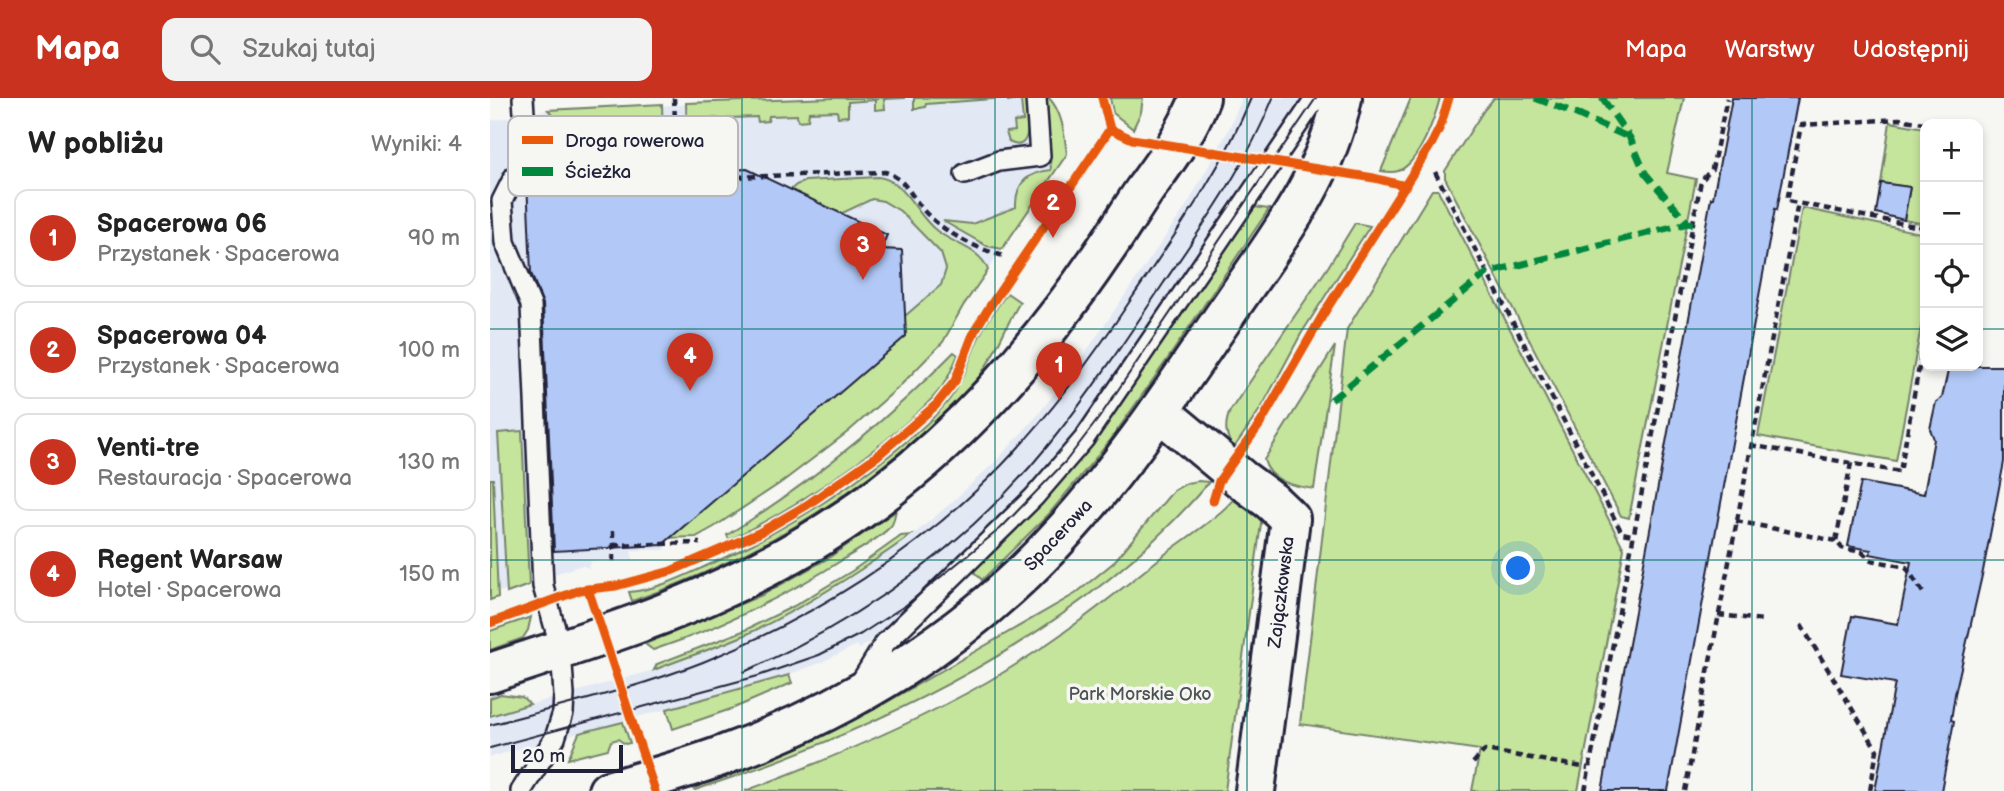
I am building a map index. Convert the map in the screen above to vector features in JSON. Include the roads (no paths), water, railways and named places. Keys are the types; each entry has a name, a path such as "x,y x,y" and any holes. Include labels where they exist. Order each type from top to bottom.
{"main road":[{"path":"490,673 728,587 779,561 857,513 921,464 988,401 1060,314 1180,139 1200,98"},
{"name":"Spacerowa","path":"608,791 725,755 777,734 851,698 934,646 1027,570 1078,515 1159,411 1303,198 1335,130 1342,98"},
{"name":"Zajączkowska","path":"1159,411 1290,519 1255,791"}],"lane":[{"path":"523,98 524,116"},
{"path":"965,174 999,161 1040,156 1036,98"},
{"path":"851,698 885,643 1042,488 1084,439 1317,98"},
{"path":"508,188 502,201 505,242 531,305 543,586 561,649 564,695 560,724 548,751 521,791"}],"tram line":[{"path":"490,725 651,681 745,644 825,603 936,526 1020,446 1087,363 1197,201 1226,151 1251,98"},
{"path":"744,672 830,628 911,576 984,514 1018,480 1094,385 1209,217 1250,147 1273,98"},
{"path":"490,748 758,676 819,655 861,634 906,605 1001,528 1066,461 1099,418 1316,98"}],"place":[{"name":"Spacerowa 04","path":"1053,238"},
{"name":"Venti-tre","path":"863,280"},
{"name":"Regent Warsaw","path":"690,391"},
{"name":"Spacerowa 06","path":"1059,400"}],"park label":[{"name":"Park Morskie Oko","path":"1140,694"}]}
